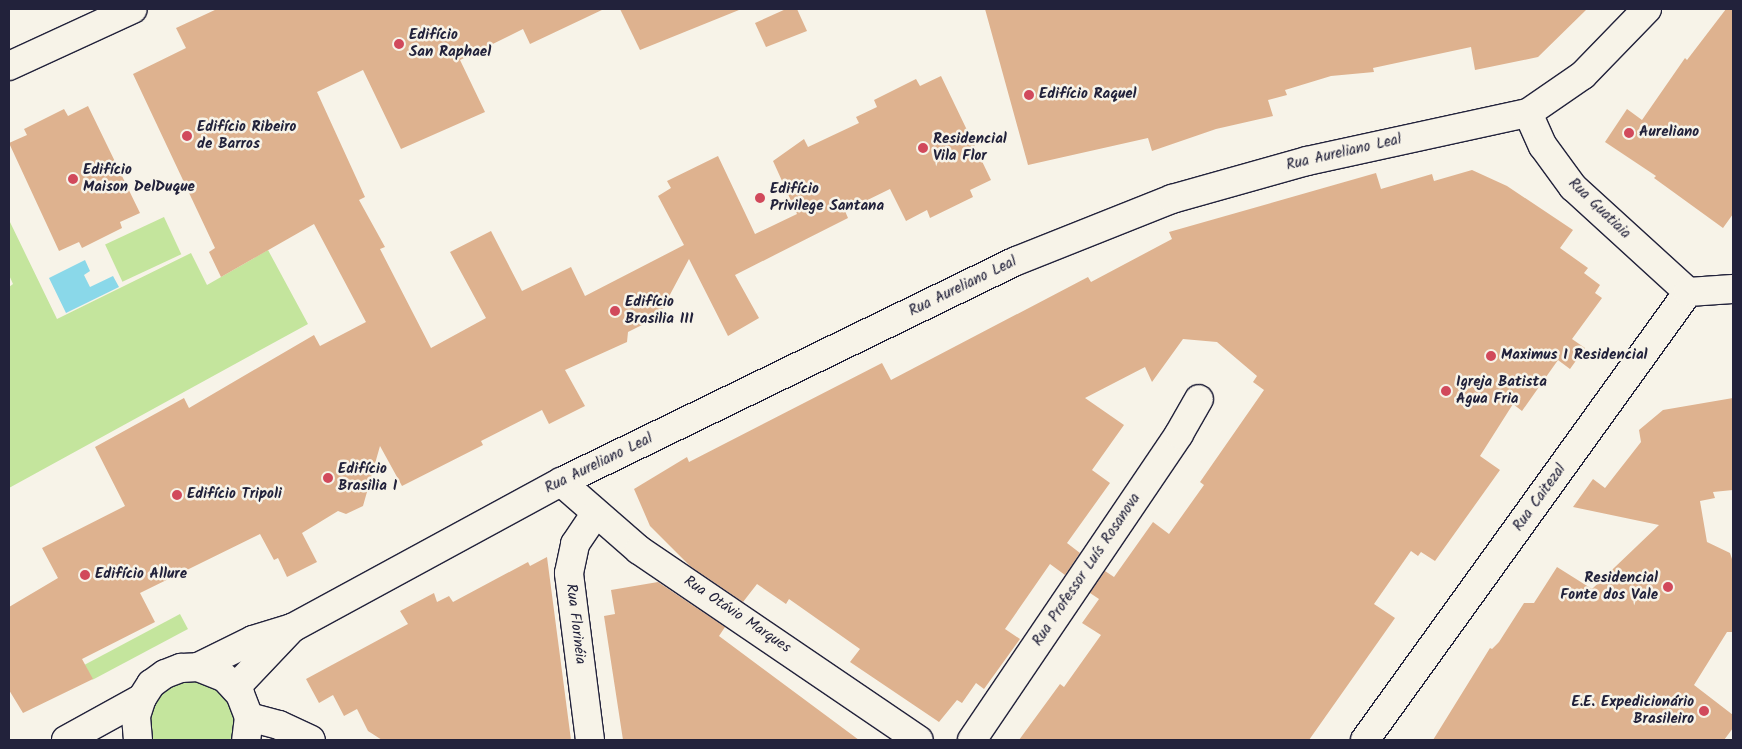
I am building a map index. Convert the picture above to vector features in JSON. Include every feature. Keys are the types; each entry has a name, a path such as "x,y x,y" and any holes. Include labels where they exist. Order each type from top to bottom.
{"street":[{"path":"9,66 133,9"},
{"name":"Rua Aureliano Leal","path":"66,740 142,698 165,674 181,668 198,667 253,640 292,628 561,482 1016,261 1172,199 1307,161 1528,113 1583,75 1647,9"},
{"name":"Rua Guatiaia","path":"1528,113 1543,146 1573,187 1688,292"},
{"path":"1688,292 1733,289"},
{"name":"Rua Caitezal","path":"1365,740 1688,292"},
{"name":"Rua Professor Luís Rosanova","path":"972,740 1176,439 1199,399"},
{"name":"Rua Otávio Marques","path":"561,482 595,514 640,550 919,740"},
{"name":"Rua Florinéia","path":"590,740 569,574 575,544 595,514"},
{"name":"Rua Aureliano Leal","path":"236,688 292,628"},
{"path":"198,667 212,671 236,688 244,701 247,729 279,725 311,740"},
{"path":"138,740 136,716 142,698"}],"green space":[{"path":"164,217 181,254 122,282 105,244"},
{"path":"9,220 57,319 191,253 207,285 268,250 308,324 9,488 9,287 13,284 9,275"},
{"path":"180,614 188,629 93,680 85,665"},
{"path":"189,680 204,681 218,688 228,699 236,728 233,740 150,740 148,717 162,691"}],"water":[{"path":"85,260 90,271 84,275 90,287 113,276 119,287 66,313 49,278"}],"building":[{"path":"217,9 604,9 530,44 523,29 460,60 485,112 401,149 363,70 317,92 365,197 359,200 385,247 380,249 431,348 486,318 450,252 491,231 522,291 571,267 585,296 684,245 658,196 671,188 667,181 718,156 755,234 797,214 773,161 804,139 808,147 859,123 856,117 877,107 874,100 916,79 920,86 941,76 991,180 970,190 973,197 930,218 927,210 906,221 890,189 845,211 848,218 735,275 759,318 728,336 689,259 658,317 628,332 627,342 565,370 585,406 549,424 542,410 481,441 483,445 402,486 380,446 363,506 346,514 338,511 302,533 317,562 287,577 278,558 274,560 260,534 140,593 155,622 82,659 93,679 23,713 9,690 9,607 58,578 42,548 125,506 95,447 184,398 189,408 314,335 320,346 366,322 314,224 221,277 209,252 215,248 133,74 186,48 176,28"},
{"path":"620,9 738,9 739,10 640,50"},
{"path":"786,9 797,9 807,31 766,47 755,23"},
{"path":"985,9 1587,9 1538,57 1475,70 1471,47 1373,68 1374,72 1331,76 1285,90 1287,95 1268,100 1273,116 1216,129 1152,151 1148,138 1028,165"},
{"path":"1726,9 1733,9 1733,214 1723,228 1654,178 1656,176 1605,142 1627,109 1642,120 1685,58 1687,60"},
{"name":"Edifício Maison DelDuque","path":"88,106 140,213 120,222 122,228 82,248 79,242 59,251 9,143 27,135 24,129 64,109 68,116"},
{"path":"1472,170 1507,186 1573,230 1560,248 1588,268 1584,273 1600,285 1595,293 1602,298 1572,339 1585,348 1570,369 1558,360 1522,411 1513,404 1480,456 1500,470 1435,561 1421,552 1418,556 1411,551 1374,604 1395,618 1309,740 1019,740 1060,684 1064,687 1101,635 1082,623 1099,599 1090,593 1105,571 1114,577 1153,522 1169,534 1204,485 1200,482 1264,390 1253,382 1257,376 1217,342 1183,339 1152,382 1145,367 1085,398 1124,425 1092,470 1110,483 1067,543 1080,553 1065,575 1050,564 1005,629 1020,639 984,689 976,683 962,703 957,700 939,722 850,662 860,649 789,599 786,604 757,584 743,602 690,566 650,526 634,489 687,457 689,462 882,363 891,380 1088,277 1091,282 1172,239 1169,232 1376,173 1381,189 1432,174 1434,181"},
{"path":"1733,398 1733,490 1713,492 1715,498 1700,501 1707,542 1730,553 1733,562 1733,632 1727,632 1694,685 1733,715 1733,728 1724,740 1433,740 1490,648 1492,649 1499,642 1524,603 1534,603 1557,567 1592,589 1659,525 1573,507 1593,479 1605,488 1641,442 1639,430 1663,410"},
{"path":"547,557 571,740 382,740 368,731 357,709 344,716 333,695 319,703 306,679 408,624 400,611 434,593 437,602 449,596 453,602 528,562 530,566"},
{"path":"658,582 725,627 719,636 859,740 623,740 604,616 615,614 611,590"}],"place":[{"name":"Edifício San Raphael","path":"399,44"},
{"name":"Edifício Raquel","path":"1029,95"},
{"name":"Aureliano","path":"1629,133"},
{"name":"Edifício Ribeiro de Barros","path":"187,136"},
{"name":"Residencial Vila Flor","path":"923,148"},
{"name":"Edifício Maison DelDuque","path":"73,179"},
{"name":"Edifício Privilege Santana","path":"760,198"},
{"name":"Edifício Brasilia III","path":"615,311"},
{"name":"Maximus I Residencial","path":"1491,356"},
{"name":"Igreja Batista Agua Fria","path":"1446,391"},
{"name":"Edifício Brasilia I","path":"328,478"},
{"name":"Edifício Tripoli","path":"177,495"},
{"name":"Edifício Allure","path":"85,575"},
{"name":"Residencial Fonte dos Vale","path":"1668,587"},
{"name":"E.E. Expedicionário Brasileiro","path":"1704,711"}]}
